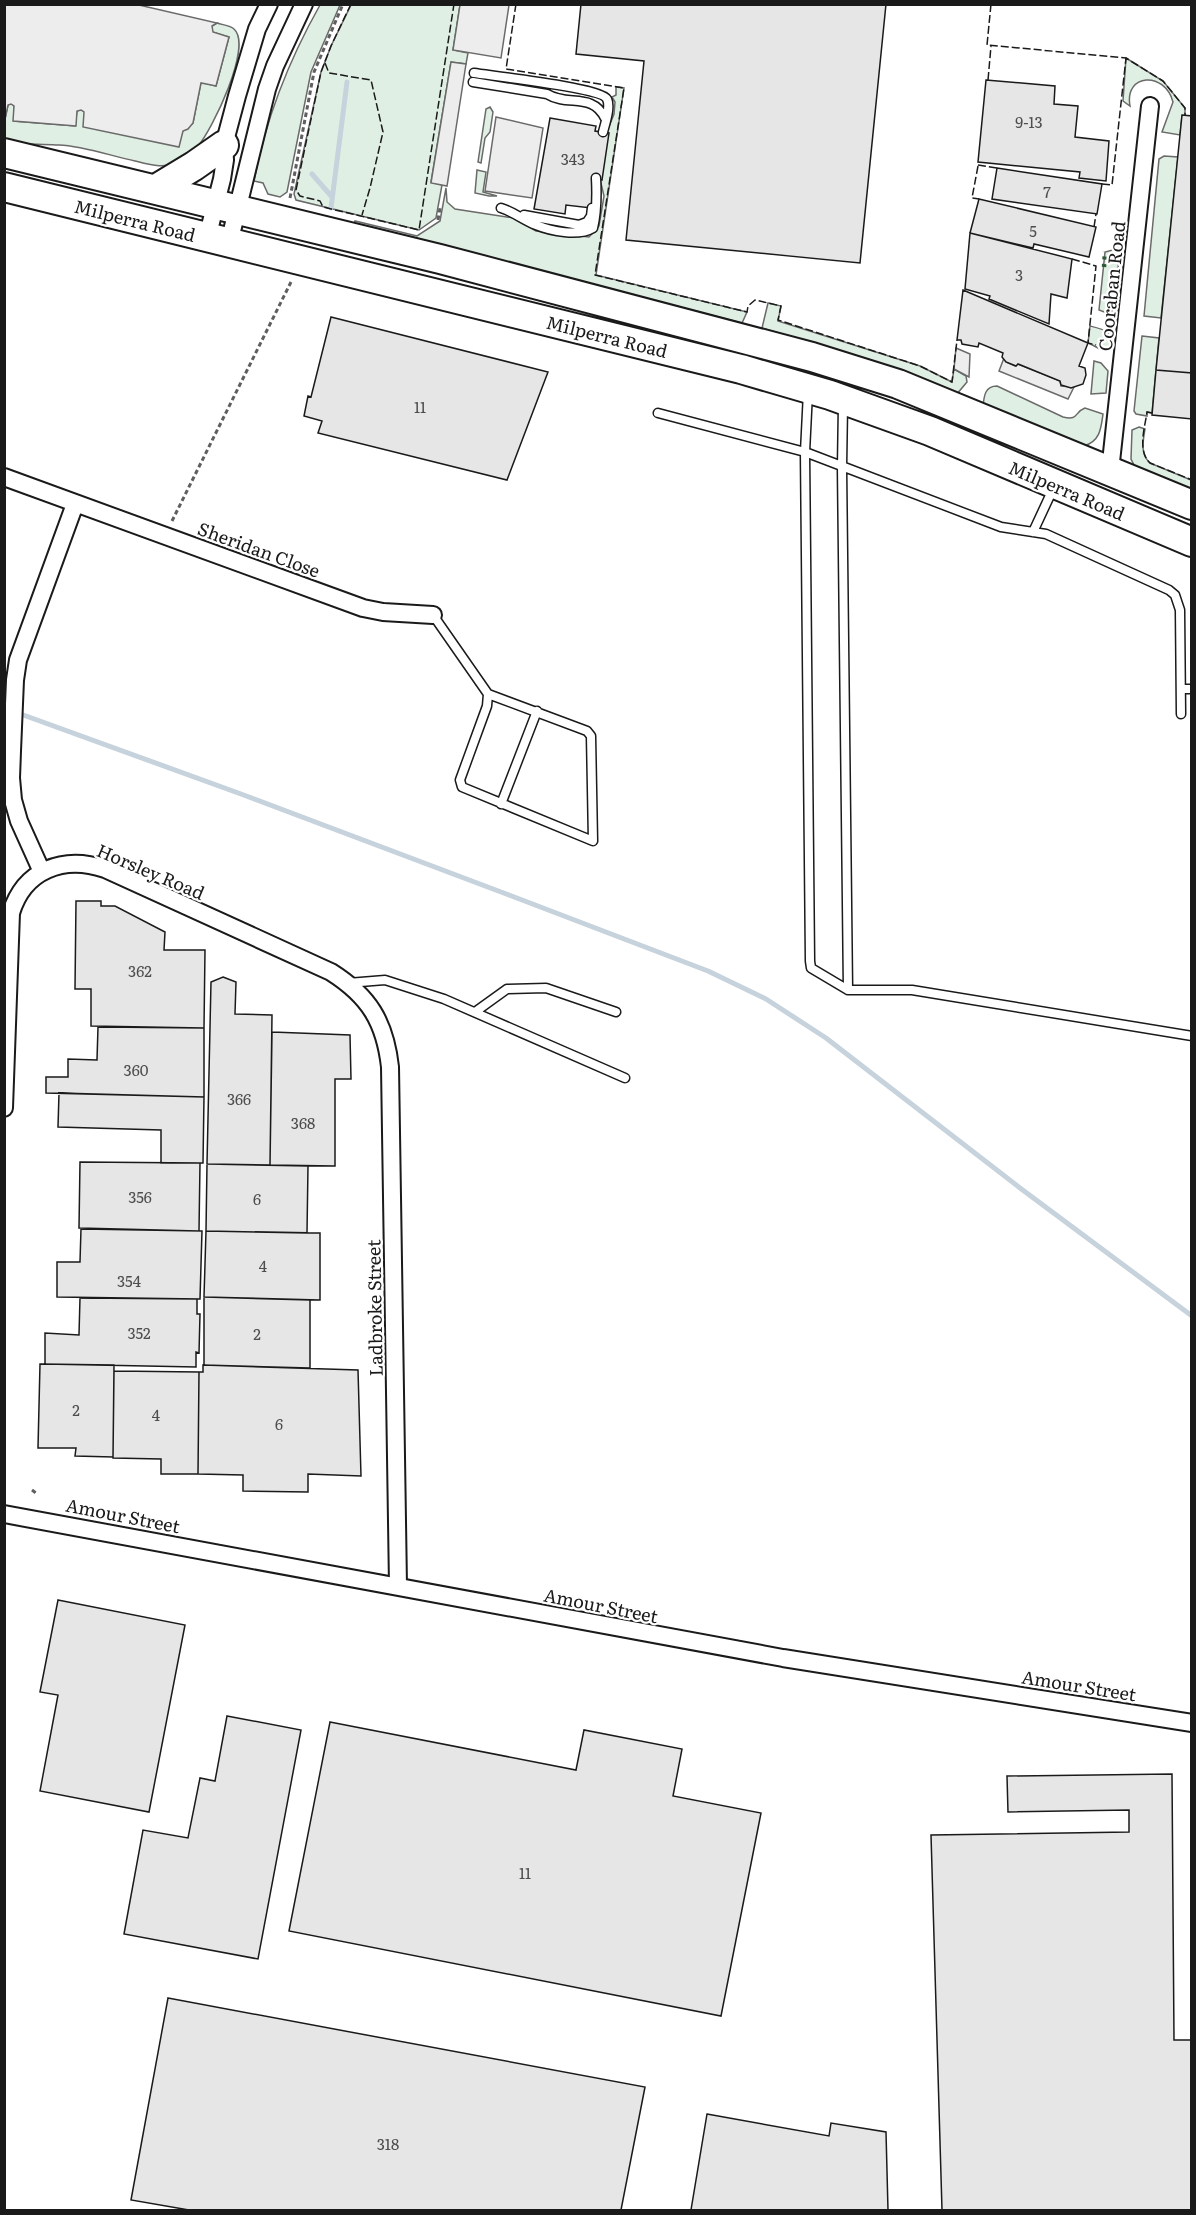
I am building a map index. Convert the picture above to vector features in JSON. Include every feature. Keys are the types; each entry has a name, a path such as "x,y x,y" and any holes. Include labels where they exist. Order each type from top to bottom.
{"highway":[{"path":"156,189 224,145"},
{"name":"Milperra Road","path":"4,153 440,259 832,363 897,384 1191,505"},
{"name":"Milperra Road","path":"4,187 741,369 808,388 930,431 1191,542"}],"street":[{"path":"218,240 227,207 224,145 257,29 269,4"},
{"path":"218,240 275,66 304,4"},
{"name":"Cooraban Road","path":"1110,471 1150,106"},
{"name":"Sheridan Close","path":"4,477 363,608 407,615 433,615"},
{"path":"42,872 19,821 13,800 12,751 15,680 21,651 75,504"},
{"name":"Horsley Road","path":"4,1108 11,913 19,892 25,884 42,872 74,863 105,869 308,962 348,983 375,1013 383,1030"},
{"name":"Ladbroke Street","path":"383,1030 388,1048 391,1100 398,1586"},
{"name":"Amour Street","path":"4,1514 783,1658 1191,1723"}],"lane":[{"path":"603,132 608,105 602,94 573,87 474,77 547,94 555,99 595,104 605,118"},
{"path":"501,208 514,212 538,226 578,233 587,232 593,228 595,222 598,196 596,179"},
{"path":"808,388 805,452 810,961 815,971 848,990 912,990 1191,1036"},
{"path":"843,400 848,990"},
{"path":"658,413 805,452 1002,527 1046,534 1169,590 1175,595 1180,610 1180,714"},
{"path":"1033,532 1055,485"},
{"path":"433,615 488,694 537,711 587,731 591,735 593,841 462,787 460,780 487,706 488,694"},
{"path":"1181,688 1191,689"},
{"path":"501,804 537,711"},
{"path":"348,983 385,980 444,999 626,1078"},
{"path":"475,1012 507,988 546,988 616,1012"}],"path":[{"path":"289,201 314,72 343,4"},
{"path":"438,220 440,208"},
{"path":"165,536 294,277"}],"green space":[{"path":"320,5 340,5 311,72 287,192 280,197 268,194 263,183 254,181 259,157 280,90 298,47"},
{"path":"351,5 460,5 453,50 468,53 466,64 451,62 431,182 442,185 436,218 419,230 296,200 294,194 321,72"},
{"path":"217,23 234,29 238,38 235,69 221,106 204,137 196,148 175,163 165,166 155,165 78,147 5,141 5,119 8,105 11,103 14,106 14,121 75,126 77,111 80,110 183,131 193,123 201,82 216,86 229,37 212,32 212,26"},
{"path":"1126,58 1163,81 1185,108 1180,135 1162,132 1173,102 1169,92 1162,85 1154,81 1139,82 1133,87 1130,95 1130,106 1123,101"},
{"path":"616,87 624,88 596,275 747,312 742,323 354,224 355,221 417,236 440,221 446,188 447,202 455,209 514,218 536,231 589,237 599,226 604,196 599,175 606,134 614,114 615,102 612,97 616,95"},
{"path":"490,107 493,112 490,132 485,138 481,163 478,162 486,109"},
{"path":"1164,156 1178,157 1161,318 1144,316 1159,159"},
{"path":"477,170 486,172 483,192 497,196 475,193"},
{"path":"1120,248 1114,310 1107,313 1099,310 1105,252"},
{"path":"768,303 781,306 778,321 920,366 952,382 954,369 966,376 967,382 956,395 875,363 762,328"},
{"path":"1090,326 1107,332 1110,338 1110,349 1101,350 1088,343"},
{"path":"1142,336 1159,338 1152,413 1147,412 1147,416 1136,414 1134,411"},
{"path":"1094,361 1101,363 1108,371 1106,393 1091,394"},
{"path":"997,386 1063,417 1072,418 1085,408 1103,414 1099,434 1097,438 1084,446 983,406 988,390"},
{"path":"1139,427 1145,429 1143,447 1150,463 1191,480 1191,494 1135,467 1131,459 1132,430"}],"shaded area":[{"path":"5,4 139,5 217,23 212,26 213,32 229,37 216,86 201,83 193,123 183,131 179,147 83,127 84,112 81,110 77,111 76,126 13,121 14,106 11,104 8,105 5,119"},
{"path":"460,5 509,5 501,58 453,50"},
{"path":"451,62 466,64 447,186 431,183"},
{"path":"496,117 543,128 532,198 485,191"},
{"path":"956,348 970,354 969,377 954,369"},
{"path":"1004,358 1006,362 1015,366 1018,364 1060,381 1061,386 1074,387 1068,399 999,371"}],"building":[{"path":"581,4 886,4 860,263 626,240 644,61 576,54"},
{"path":"986,80 1055,86 1054,104 1078,106 1075,137 1109,141 1106,181 1079,178 1080,172 978,162"},
{"path":"1182,115 1192,116 1192,373 1156,370"},
{"path":"550,118 596,126 595,131 609,133 602,180 595,178 591,208 566,205 565,214 534,209"},
{"path":"997,168 1102,184 1097,214 992,199"},
{"path":"979,199 1096,227 1089,257 1034,244 1033,248 970,233"},
{"path":"970,233 1072,259 1067,298 1051,294 1049,324 989,299 990,296 965,289"},
{"path":"963,290 1088,343 1079,366 1085,368 1086,375 1083,384 1071,388 1061,385 1060,381 1018,364 1016,366 1006,362 1002,357 1003,353 979,343 978,347 962,344 961,340 957,340"},
{"path":"331,317 548,372 507,480 318,433 322,421 304,416"},
{"path":"1156,370 1192,373 1192,419 1152,415"},
{"path":"76,901 101,901 101,906 115,906 165,932 164,950 205,950 204,1028 91,1026 91,989 75,989"},
{"path":"223,977 236,982 235,1014 272,1015 270,1165 207,1164 211,982"},
{"path":"98,1027 204,1028 204,1097 46,1093 46,1077 68,1077 68,1059 97,1060"},
{"path":"272,1032 350,1035 351,1079 335,1079 335,1166 270,1165"},
{"path":"59,1093 204,1097 203,1163 161,1163 161,1130 58,1127"},
{"path":"80,1162 200,1163 199,1231 79,1228"},
{"path":"207,1164 308,1166 307,1233 206,1231"},
{"path":"81,1229 202,1231 200,1299 57,1297 57,1262 80,1262"},
{"path":"206,1231 320,1233 320,1300 204,1297"},
{"path":"204,1297 310,1300 310,1368 204,1365"},
{"path":"80,1298 197,1299 197,1314 200,1314 199,1353 196,1352 196,1367 45,1364 45,1333 79,1335"},
{"path":"40,1364 114,1365 113,1457 75,1456 76,1448 38,1448"},
{"path":"203,1365 358,1370 361,1476 308,1474 308,1492 243,1491 243,1475 198,1474 199,1372 203,1372"},
{"path":"114,1371 199,1372 198,1474 161,1474 161,1459 113,1458"},
{"path":"58,1600 185,1625 149,1812 40,1791 58,1695 40,1692"},
{"path":"227,1716 301,1730 258,1959 124,1934 143,1830 188,1838 200,1778 215,1781"},
{"path":"330,1722 576,1770 584,1730 682,1749 673,1796 761,1813 721,2016 289,1931"},
{"path":"1172,1774 1174,2040 1192,2040 1192,2210 942,2210 931,1835 1129,1832 1129,1810 1008,1812 1007,1776"},
{"path":"168,1998 645,2087 621,2210 189,2210 131,2200"},
{"path":"707,2114 829,2136 831,2123 886,2132 888,2210 691,2210"}],"waterway":[{"path":"331,208 347,82"},
{"path":"312,174 332,197"},
{"path":"4,708 509,895 708,971 766,999 826,1038 1020,1188 1192,1316"}],"hedge":[{"path":"1104,267 1105,252"}],"fence":[{"path":"351,4 321,72 296,190 300,196 320,201 323,207 419,230 454,4"},
{"path":"516,4 506,69 624,88 595,275 747,312 748,306 755,300 781,306 778,320 920,366 952,382 957,340"},
{"path":"991,4 987,45 1126,58 1163,81 1185,108 1185,116"},
{"path":"988,80 991,46"},
{"path":"1102,184 1112,185 1126,58"},
{"path":"325,63 329,73 371,80 383,132 362,215"},
{"path":"978,165 997,168"},
{"path":"978,166 972,198 979,199"},
{"path":"1094,227 1096,214"},
{"path":"1072,259 1096,266 1088,343 1096,345"},
{"path":"1152,413 1147,412 1144,432 1143,446 1146,458 1150,463 1192,480"}]}
